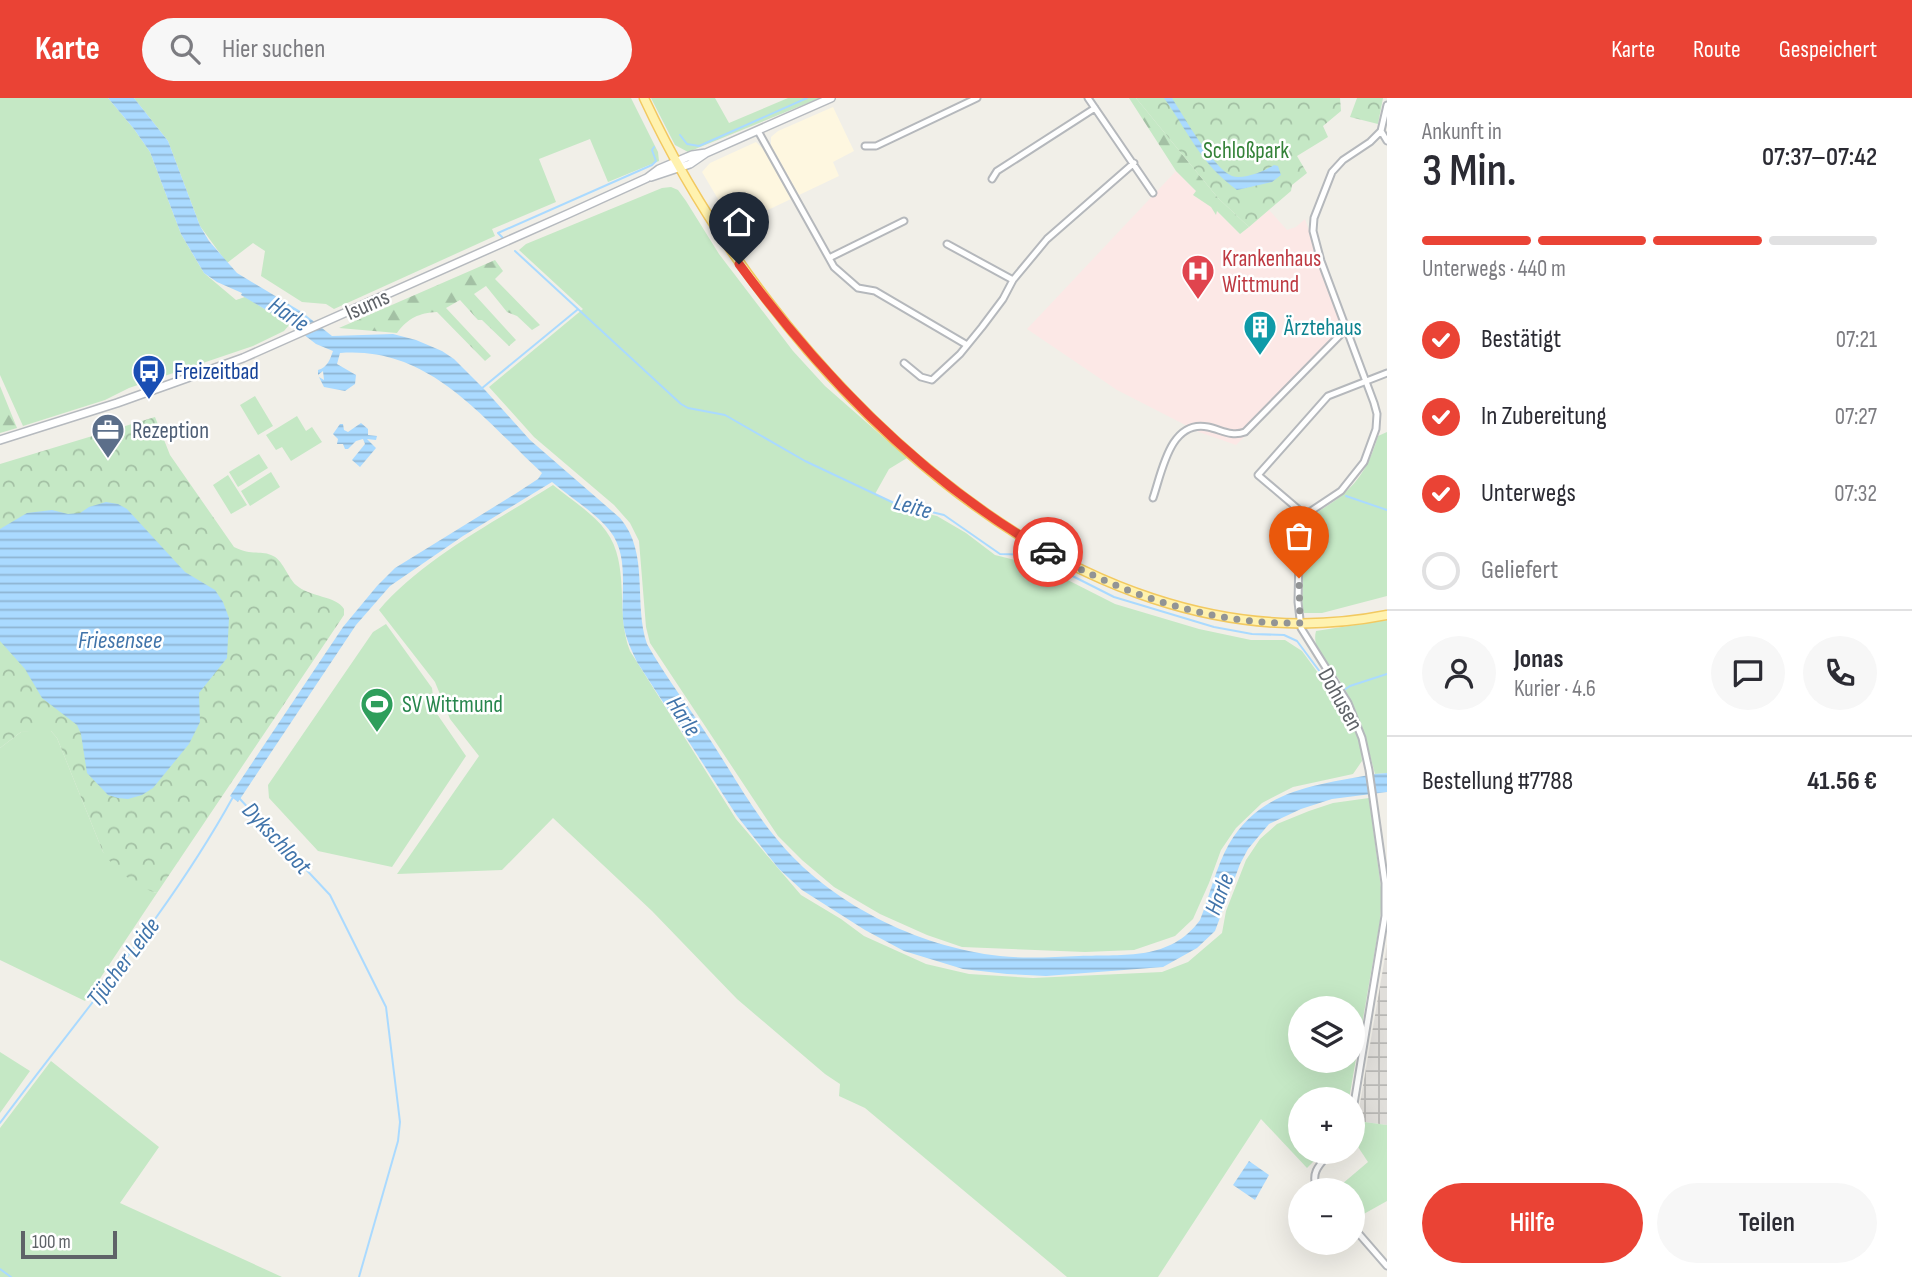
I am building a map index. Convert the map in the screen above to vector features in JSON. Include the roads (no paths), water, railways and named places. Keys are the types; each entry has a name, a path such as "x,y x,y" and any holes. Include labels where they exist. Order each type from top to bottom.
{"main road":[{"path":"644,98 678,165 739,264 796,339 845,392 917,459 1011,530 1072,566 1153,599 1227,617 1261,622 1325,623 1387,615"},
{"name":"Isums","path":"0,440 190,378 296,335 647,178 659,169 678,165 692,155 706,153 831,98"}],"street":[{"path":"865,146 876,146 977,98"},
{"path":"1088,98 1153,192"},
{"path":"1300,623 1300,533 1305,515 1341,491 1364,462 1377,420 1367,382 1315,242 1313,223 1327,182 1338,164 1381,131 1387,105"},
{"path":"992,179 998,171 1094,108"},
{"path":"758,131 834,267 858,288 875,291 967,345"},
{"path":"1381,131 1387,141"},
{"path":"904,363 921,377 932,380 967,345 996,309 1013,280 1047,239 1134,163"},
{"path":"829,258 904,221"},
{"path":"947,244 1013,280"},
{"path":"1153,498 1173,443 1179,434 1199,426 1234,435 1245,432 1347,331"},
{"path":"1305,515 1258,475 1328,396 1387,373"},
{"name":"Dohusen","path":"1300,623 1315,654 1337,684 1362,738 1387,900 1357,1087"},
{"path":"1365,1241 1387,1266"}],"water":[{"name":"Harle","path":"108,98 134,98 168,141 200,226 209,241 237,273 302,312 332,336 393,334 442,351 454,359 485,390 530,440 620,518 635,547 647,644 662,669 776,838 821,883 877,918 938,943 1000,956 1040,958 1146,953 1175,943 1200,920 1224,853 1242,825 1258,811 1293,792 1375,774 1387,773 1387,792 1332,799 1301,809 1269,824 1248,849 1240,864 1215,931 1197,948 1163,967 1046,976 1007,974 963,969 904,951 802,890 779,869 737,816 631,649 624,627 620,553 610,531 552,482 463,536 390,586 356,625 238,802 230,796 343,627 377,586 395,568 515,494 538,479 542,473 452,390 428,373 401,361 372,354 340,353 337,364 356,375 355,384 345,391 324,387 319,377 324,380 323,371 318,375 318,370 330,360 333,351 316,344 290,324 241,295 242,293 204,273 181,234 150,152"},
{"path":"1164,98 1172,98 1199,141 1224,171 1232,176 1242,177 1274,165 1278,166 1281,175 1272,182 1237,190 1204,158"},
{"path":"361,423 368,429 368,435 377,436 376,440 367,439 376,448 360,467 352,460 365,444 363,439 345,449 343,444 337,444 338,439 333,434 340,424 343,424 344,430 348,432"},
{"name":"Friesensee","path":"106,502 127,509 185,572 215,590 229,618 227,658 199,693 200,722 189,744 153,788 128,799 108,795 87,773 77,725 42,698 25,669 0,641 0,529 27,513 52,510 68,514 80,513"},
{"path":"1249,1161 1269,1175 1255,1200 1233,1185"}],"waterway":[{"path":"680,135 687,144 699,146 807,98"},
{"path":"503,238 498,233 652,165 656,161 652,150 654,147"},
{"name":"Leite","path":"515,251 688,408 725,415 805,461 894,503 944,515 1000,554 1031,555 1114,597 1214,627 1252,634 1284,635 1297,641 1338,696 1340,694"},
{"path":"481,389 577,310"},
{"path":"1346,496 1387,510"},
{"name":"Leite","path":"1344,690 1387,674"},
{"name":"Tjücher Leide","path":"0,1123 152,924 233,797"},
{"name":"Dykschloot","path":"239,798 330,895 386,1007 400,1122 398,1141 359,1277"},
{"path":"0,1269 11,1277"}],"place":[{"name":"Krankenhaus Wittmund","path":"1198,301"},
{"name":"Ärztehaus","path":"1260,357"},
{"name":"Freizeitbad","path":"149,401"},
{"name":"Rezeption","path":"108,460"},
{"name":"SV Wittmund","path":"377,734"}],"park label":[{"name":"Schloßpark","path":"1246,150"}]}
